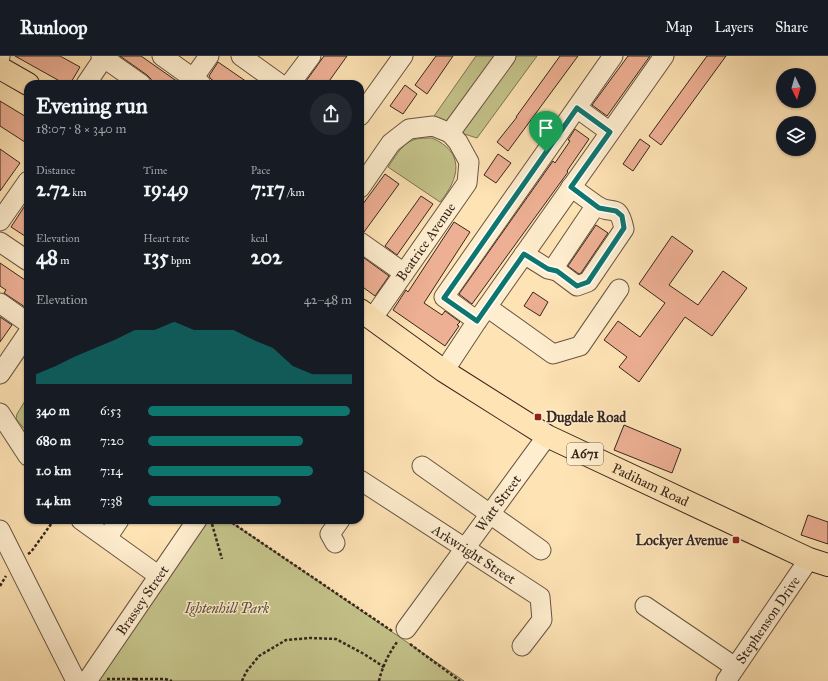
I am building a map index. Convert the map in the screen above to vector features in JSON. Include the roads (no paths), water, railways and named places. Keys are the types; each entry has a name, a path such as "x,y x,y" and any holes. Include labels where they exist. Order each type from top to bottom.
{"main road":[{"path":"0,68 24,82"},
{"name":"Padiham Road","path":"366,315 444,371 547,436 819,562"}],"street":[{"path":"162,56 192,80"},
{"path":"195,80 209,56"},
{"path":"241,56 260,61 277,80"},
{"path":"293,80 311,56"},
{"path":"364,110 403,56"},
{"path":"364,182 391,143 408,129 433,126 450,133 506,56"},
{"path":"613,56 444,298 482,314 553,354 580,346 620,289"},
{"path":"444,371 482,314 664,56"},
{"path":"89,80 103,57 135,80"},
{"path":"577,108 610,132"},
{"name":"Beatrice Avenue","path":"366,315 404,273 467,183 469,162 458,142 450,133"},
{"path":"0,221 24,186"},
{"path":"524,254 548,269 557,271 577,286 588,282 624,228 622,216 616,211 599,208 571,187"},
{"path":"557,271 557,263 596,206"},
{"path":"0,242 24,257"},
{"path":"364,245 404,273"},
{"path":"0,304 24,320"},
{"path":"0,374 24,339"},
{"path":"0,412 24,450"},
{"name":"Watt Street","path":"404,633 547,436"},
{"path":"422,466 541,550"},
{"name":"Arkwright Street","path":"364,486 540,597 542,620 522,646"},
{"path":"87,524 159,576"},
{"path":"107,538 116,524"},
{"name":"Brassey Street","path":"84,680 159,576 194,524"},
{"path":"335,542 330,534 337,524"},
{"path":"0,530 84,680"},
{"name":"Stephenson Drive","path":"730,674 819,562"},
{"path":"645,606 730,674"}],"place":[{"name":"Dugdale Road","path":"538,417"},
{"name":"Lockyer Avenue","path":"736,540"}],"park label":[{"name":"Ightenhill Park","path":"227,608"}]}
